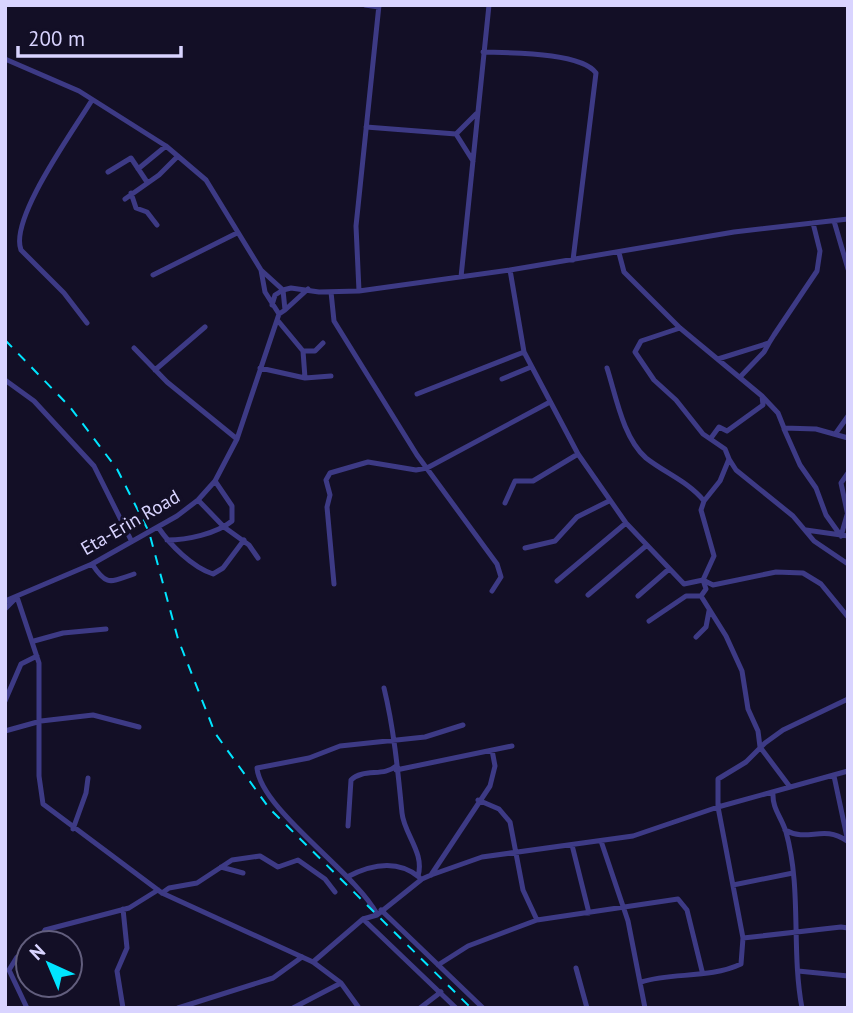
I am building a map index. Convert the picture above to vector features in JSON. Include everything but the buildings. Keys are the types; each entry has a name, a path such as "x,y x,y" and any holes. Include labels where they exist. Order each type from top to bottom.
{"street":[{"path":"359,291 356,226 379,6 365,5"},
{"path":"461,277 489,5"},
{"path":"483,52 568,60 592,68 596,73 573,260"},
{"path":"5,59 42,74 92,100 166,146 206,180 261,270 283,290"},
{"path":"87,323 64,293 21,250 18,230 30,202 92,100"},
{"path":"366,127 456,134 478,113"},
{"path":"456,134 473,162"},
{"path":"138,169 166,146"},
{"path":"125,199 178,156"},
{"path":"108,172 131,158 147,183"},
{"path":"131,193 136,208 147,212 157,225"},
{"path":"272,305 275,295 283,290 359,291 619,253 734,232 848,219"},
{"path":"834,221 848,269"},
{"path":"741,376 764,352 817,271 820,251 813,223"},
{"path":"153,275 237,233"},
{"path":"619,253 624,272 680,328 741,376 778,413 800,465 816,488 826,515 844,536"},
{"path":"261,270 265,292 272,305 282,312 308,289"},
{"path":"510,270 524,352 531,367 578,454 609,501 669,569 684,584 703,580 713,585 776,572 803,573 821,584 848,617"},
{"name":"Eta-Erin Road","path":"5,601 92,564 158,527 198,500 215,481 237,439 260,368 279,322 283,290"},
{"path":"331,292 334,321 427,468 497,564 501,577 492,591"},
{"path":"279,322 303,351 305,379"},
{"path":"155,370 205,327"},
{"path":"680,328 641,341 635,352 654,380 676,400 703,434 725,449 737,470 848,564"},
{"path":"718,359 769,342"},
{"path":"303,351 315,351 323,343"},
{"path":"134,348 155,370 237,439"},
{"path":"417,394 524,352"},
{"path":"502,379 531,367"},
{"path":"260,368 305,379 331,376"},
{"path":"607,368 627,429 638,449 696,492 704,501"},
{"path":"5,380 34,401 94,466 131,540"},
{"path":"711,438 719,427 727,431 763,405 762,396"},
{"path":"334,584 327,506 330,495 326,480 330,473 368,462 416,470 427,468 460,453 495,429 550,402"},
{"path":"836,433 848,416"},
{"path":"784,428 836,433 848,438"},
{"path":"505,503 515,481 533,481 578,454"},
{"path":"701,596 706,589 703,580 714,556 701,510 704,501 720,481 729,459"},
{"path":"844,536 847,516 841,483 848,473"},
{"path":"167,541 188,539 224,527 234,516 229,501 215,481"},
{"path":"198,500 224,527 244,540 258,558"},
{"path":"525,548 555,541 577,517 609,501"},
{"path":"557,581 626,523"},
{"path":"158,527 167,541 202,570 213,574 223,568 244,540"},
{"path":"806,530 844,536"},
{"path":"588,595 647,545"},
{"path":"92,564 102,580 109,582 134,574"},
{"path":"638,596 669,569"},
{"path":"649,621 686,596 701,596"},
{"path":"701,596 719,623 742,671 748,709 758,730 760,747 790,787"},
{"path":"5,609 18,597 39,663 40,793 43,804 160,892 313,962 341,984 359,1008"},
{"path":"706,627 709,611"},
{"path":"696,637 706,627 719,623"},
{"path":"34,641 63,633 106,629"},
{"path":"5,701 21,664 37,656"},
{"path":"384,688 393,726 396,768 402,790 402,815 420,866 420,877"},
{"path":"640,982 691,977 702,971 741,964 743,938 718,807 717,786 720,776 740,767 760,747 783,730 848,699"},
{"path":"5,731 41,721 93,715 139,727"},
{"path":"463,725 425,737 340,746 309,758 257,768 261,784 278,806 379,912 482,1008"},
{"path":"348,825 351,780 356,775 390,771 512,746"},
{"path":"431,875 478,800 490,786 495,766 492,750"},
{"path":"313,962 363,919 379,912 420,877 482,857 633,836 718,807 848,771"},
{"path":"834,776 848,842"},
{"path":"73,829 86,793 88,778"},
{"path":"772,804 773,792"},
{"path":"760,796 772,804 786,830 793,873 802,1008"},
{"path":"478,800 505,814 515,835 515,851 523,890 537,920"},
{"path":"786,830 801,835 832,832 848,842"},
{"path":"601,841 623,905 645,1008"},
{"path":"572,845 589,913"},
{"path":"48,929 65,923 92,920 169,888 197,883 232,860 260,856 278,867 298,860 325,879 335,892"},
{"path":"347,877 368,866 378,865 404,868 420,877"},
{"path":"221,867 243,873"},
{"path":"733,885 793,873"},
{"path":"438,965 468,946 537,920 623,905 678,899 687,910 702,971"},
{"path":"123,909 127,948 117,971 123,1008"},
{"path":"363,919 456,1008"},
{"path":"743,938 841,927 848,929"},
{"path":"178,1008 273,978 302,957"},
{"path":"14,962 9,970 8,979 27,1008"},
{"path":"576,968 587,1008"},
{"path":"798,971 848,976"},
{"path":"293,1008 341,984"},
{"path":"420,1008 441,992"}],"railway":[{"path":"5,340 70,407 117,469 149,532 178,639 215,733 269,808 471,1008"}]}
